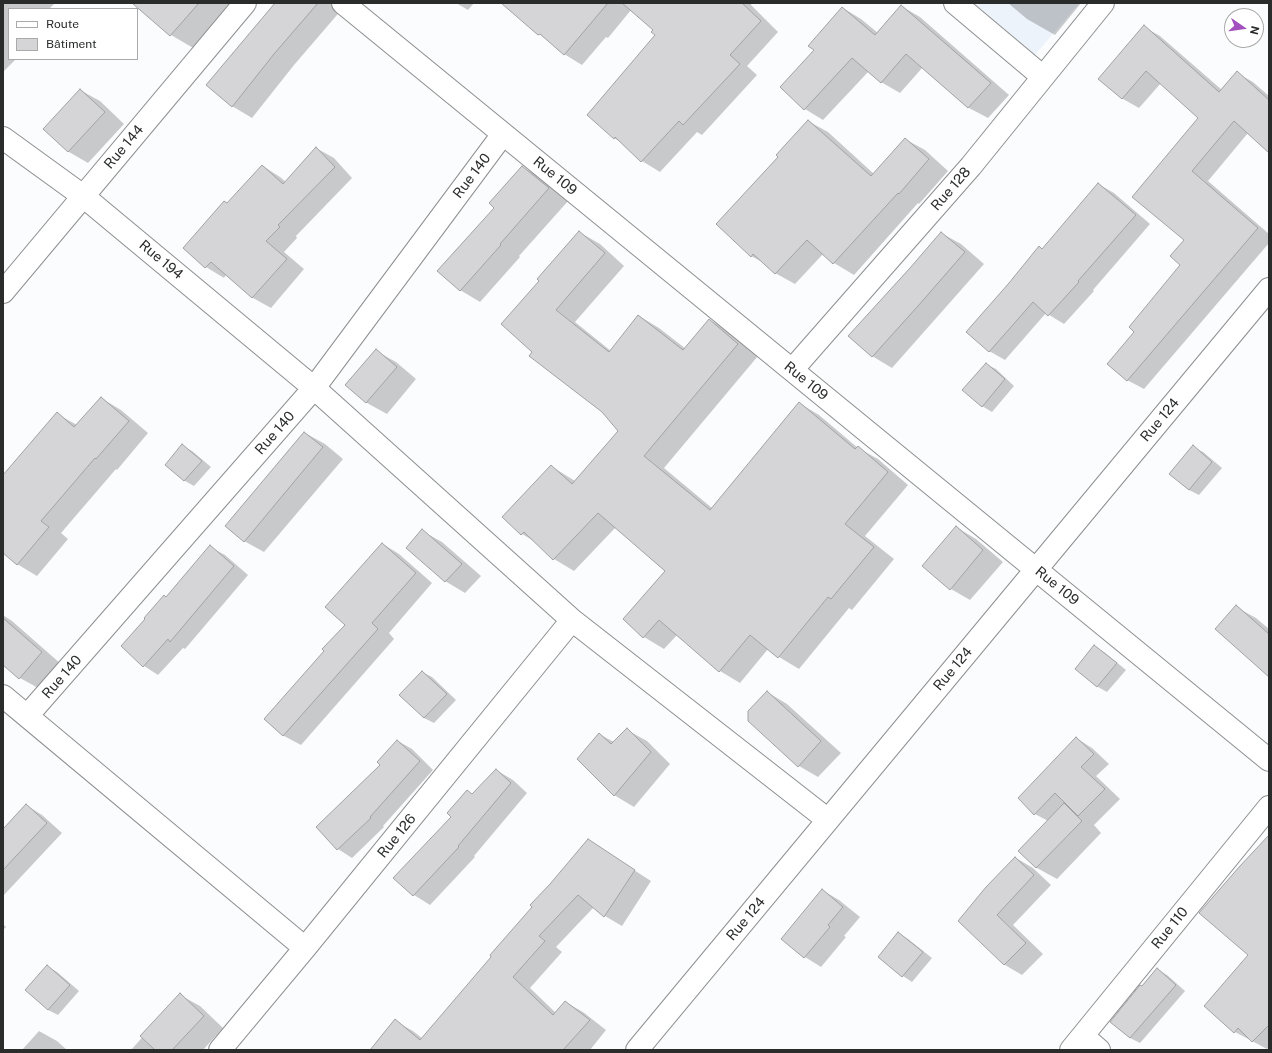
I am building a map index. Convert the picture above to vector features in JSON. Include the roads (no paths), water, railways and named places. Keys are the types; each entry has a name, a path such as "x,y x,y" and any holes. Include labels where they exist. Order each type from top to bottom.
{"street":[{"name":"Rue 144","path":"3,292 246,3"},
{"name":"Rue 109","path":"343,3 1269,760"},
{"path":"955,3 1043,77"},
{"name":"Rue 128","path":"792,370 971,166 1103,3"},
{"name":"Rue 140","path":"27,716 314,388 504,134"},
{"name":"Rue 194","path":"3,138 83,196 314,388 572,620 828,820"},
{"name":"Rue 124","path":"637,1050 1269,289"},
{"name":"Rue 126","path":"220,1050 572,620"},
{"path":"3,696 305,948"},
{"name":"Rue 110","path":"1077,1043 1269,806"},
{"path":"1077,1043 1099,1050"}]}
